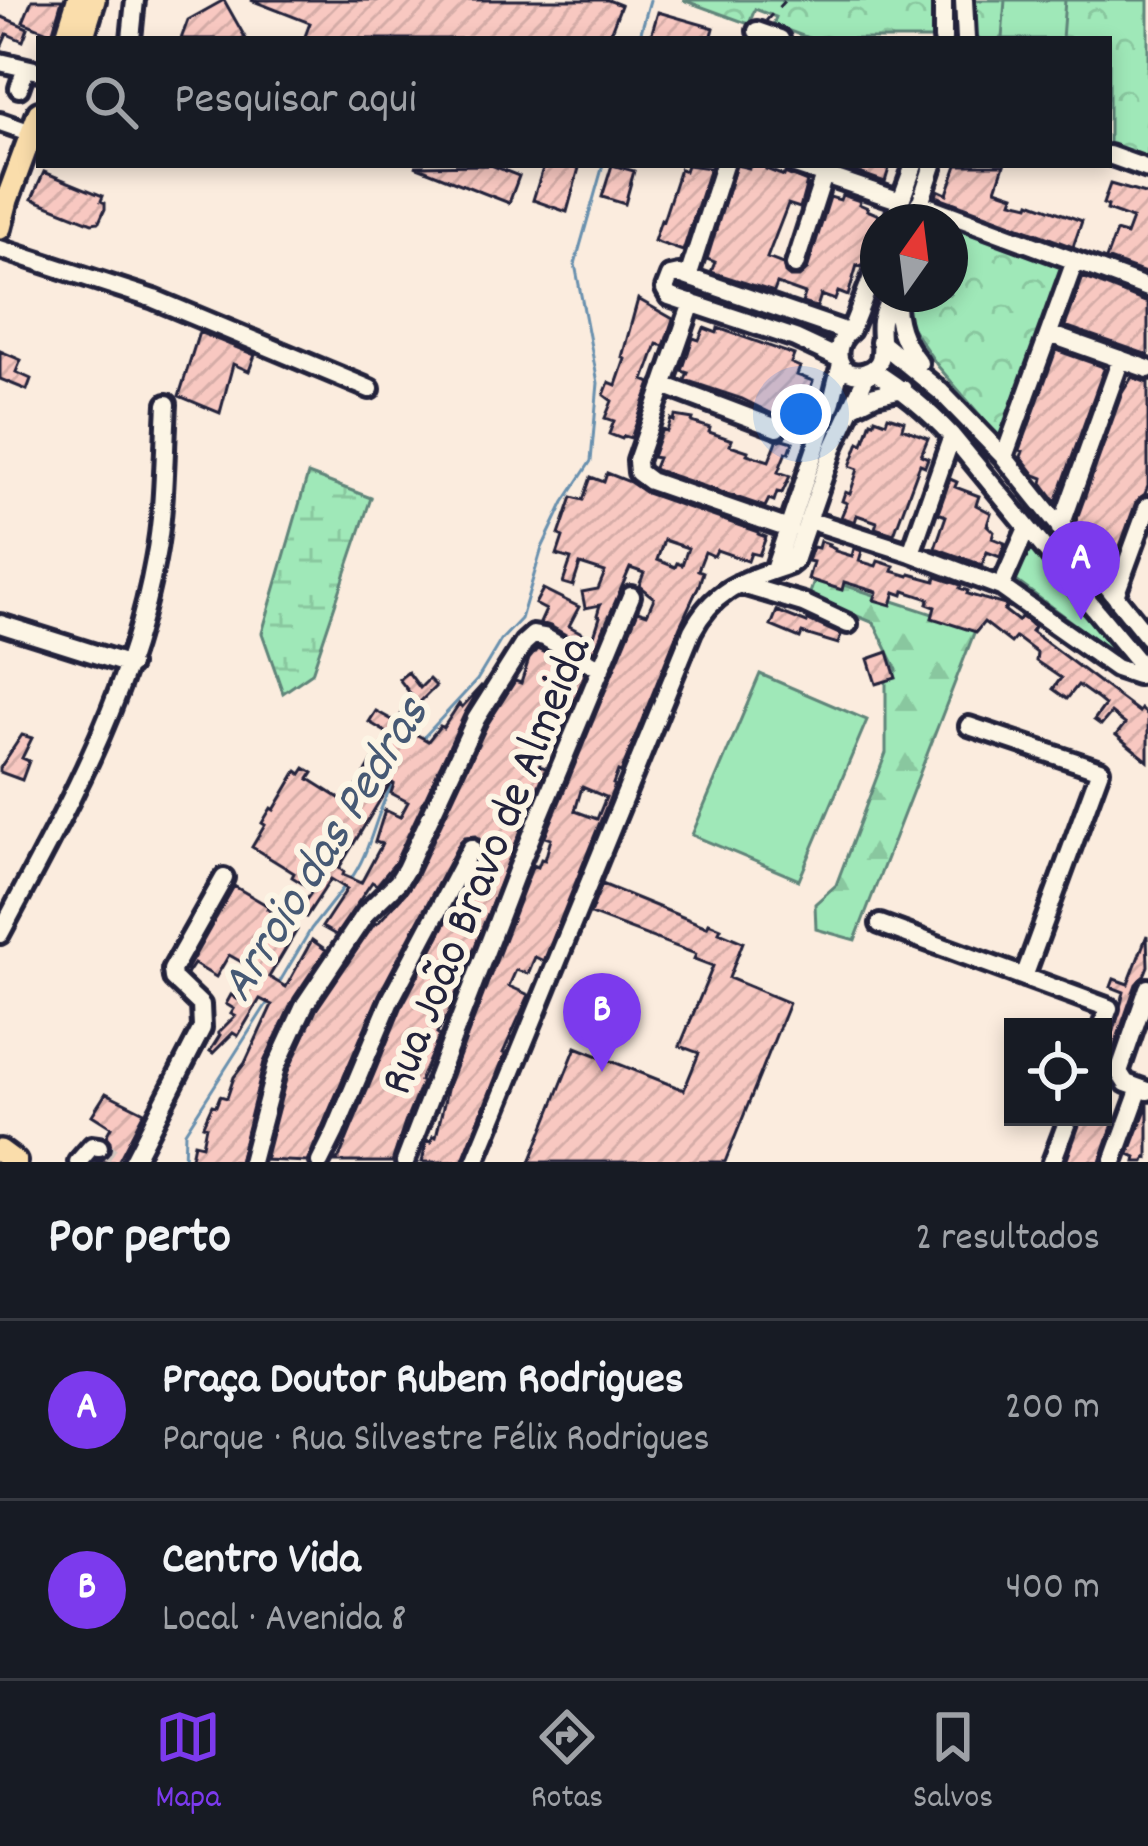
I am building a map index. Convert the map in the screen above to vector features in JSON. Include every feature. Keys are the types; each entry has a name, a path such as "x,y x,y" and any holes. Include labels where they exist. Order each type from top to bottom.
{"main road":[{"path":"67,36 78,0"},
{"path":"83,36 94,0"},
{"path":"0,231 36,135"},
{"path":"0,1151 15,1162"}],"street":[{"path":"131,36 135,0"},
{"path":"943,0 943,36"},
{"path":"964,0 966,36"},
{"path":"757,31 771,36"},
{"path":"0,62 32,70 3,123 36,132"},
{"path":"1112,156 1148,169"},
{"path":"688,277 723,168"},
{"path":"804,168 1148,288"},
{"path":"910,202 922,168"},
{"path":"795,265 824,175"},
{"path":"0,249 154,299 370,389"},
{"path":"1004,458 1075,262"},
{"path":"808,520 1001,587 1116,668 1136,676 1148,674 952,436 903,389 870,371 853,372 812,346 670,296 666,291 671,274 843,329 863,328 880,340 941,392 1004,458 1148,637"},
{"path":"692,303 637,461 638,472 650,481 789,529"},
{"path":"774,570 832,401 843,329 860,306"},
{"path":"475,1162 692,631 711,601 794,561 834,446 881,358 884,312"},
{"path":"895,312 905,345 941,392"},
{"path":"1049,334 1148,369"},
{"path":"812,346 828,370 832,401"},
{"path":"1060,529 1121,359"},
{"path":"664,385 777,428"},
{"path":"852,407 875,394 903,389"},
{"path":"0,934 94,751 130,664 161,526 167,404"},
{"path":"911,553 952,436"},
{"path":"1115,596 1148,506"},
{"path":"1001,587 1028,528"},
{"path":"739,584 802,603 848,624"},
{"name":"Rua João Bravo de Almeida","path":"406,1162 516,873 631,596"},
{"path":"0,624 130,664"},
{"path":"251,1162 275,1067 305,1004 366,913 406,869 476,719 524,643 533,635 544,638 601,669"},
{"path":"969,726 1100,770 1024,977"},
{"path":"320,1162 390,1001 471,848"},
{"path":"125,1161 202,1028 201,1005 173,978 172,970 224,878"},
{"path":"880,924 1109,1008 1105,1018"},
{"path":"1116,1161 1144,1090 1119,1076 1148,988"},
{"path":"1052,1162 1066,1126"},
{"path":"78,1162 92,1145 99,1147"}],"path":[{"path":"757,31 784,0"}],"green space":[{"path":"683,0 934,0 935,36 803,36 773,25 776,17 755,9 749,24"},
{"path":"974,0 1148,0 1148,158 1112,145 1112,36 976,36"},
{"path":"1005,0 1065,0 1062,36 1002,36"},
{"path":"968,228 1066,266 1004,443 937,365 905,312 968,312"},
{"path":"308,474 371,498 312,673 283,693 262,633"},
{"path":"1030,542 1124,661 1015,580"},
{"path":"816,576 976,628 855,940 816,929 815,904 836,885 886,753 886,681 897,670 874,623 809,596"},
{"path":"760,674 867,720 799,880 692,835"}],"building":[{"path":"32,0 62,0 52,34 23,22"},
{"path":"224,0 244,36 182,36 188,20"},
{"path":"251,0 608,0 621,5 609,36 305,36 310,23"},
{"path":"658,12 714,28 712,36 651,36"},
{"path":"0,16 28,28 23,41 7,34 0,50"},
{"path":"420,168 499,168 519,176 509,203"},
{"path":"543,168 579,168 567,212 533,200"},
{"path":"611,168 634,171 625,204 602,197"},
{"path":"710,168 683,251 654,241 680,169"},
{"path":"735,168 766,168 807,182 800,208 788,204 767,258 783,264 790,277 807,270 830,197 860,201 860,266 848,296 838,292 835,300 821,295 817,307 802,303 805,294 777,284 774,292 711,272 715,262 707,259"},
{"path":"845,168 889,168 885,182"},
{"path":"956,168 1003,168 996,189 1014,195 1012,201 1030,202 1082,221 1073,247 968,208 968,204 936,196 938,190 947,194"},
{"path":"44,172 103,196 105,209 99,222 32,199"},
{"path":"1110,184 1148,195 1148,274 1106,259 1116,232 1126,235 1132,219 1103,204"},
{"path":"1083,277 1148,303 1148,355 1065,326"},
{"path":"638,299 673,319 664,346 657,344 644,380 651,383 631,438 622,439 609,434 614,421 605,418 612,401 604,395 609,382 616,385"},
{"path":"704,328 717,333 718,328 794,355 791,363 800,367 797,375 813,381 797,426 742,399 685,380 688,373 682,371 693,338 699,340"},
{"path":"199,332 255,355 249,371 233,364 220,413 179,396"},
{"path":"1056,350 1104,369 1056,502 1020,450"},
{"path":"0,351 21,360 16,372 31,379 27,390 0,379"},
{"path":"1132,377 1148,383 1148,486 1136,502 1115,560 1109,558 1110,549 1097,545 1098,534 1075,524"},
{"path":"675,416 693,419 710,428 709,432 732,440 730,445 769,461 777,441 793,442 778,472 790,476 782,493 777,492 765,507 656,470 658,458 652,457 662,429 667,431"},
{"path":"888,416 904,421 902,428 928,438 921,455 928,458 925,466 920,464 894,534 857,515 855,522 841,517 847,503 842,501 845,492 850,494 858,469 850,466 859,442 863,444 871,421 886,422"},
{"path":"607,473 646,493 766,537 759,555 751,553 748,561 717,550 714,556 705,552 698,570 703,572 699,585 618,771 544,961 535,957 528,974 516,970 509,986 529,995 462,1162 422,1162 427,1140 436,1137 448,1086 533,865 538,867 545,860 551,839 545,837 638,611 647,614 654,598 639,586 644,573 630,568 594,651 540,623 546,610 535,604 543,589 579,607 569,626 593,639 600,605 585,608 582,592 598,589 605,572 580,564 573,586 563,583 571,559 557,555 572,497 583,500 591,477 604,482","holes":["664,540 688,548 682,565 657,560","582,787 606,797 597,819 575,811"]},
{"path":"950,479 957,482 955,487 979,496 976,505 991,513 987,525 994,532 992,538 1005,543 1000,557 987,552 982,565 935,548 946,516 938,513"},
{"path":"820,541 852,556 854,548 862,551 859,561 876,566 878,561 909,576 935,581 936,577 961,585 967,594 1005,605 1004,610 1018,621 1021,617 1034,627 1031,631 1148,715 1148,761 1116,735 1125,724 1111,713 1101,725 1094,720 1105,705 1099,700 1078,685 1067,699 1053,689 1061,678 1036,661 1037,653 1016,637 1011,643 984,622 976,632 932,618 935,607 927,604 929,599 904,591 903,595 895,592 891,605 874,600 877,592 844,582 842,590 808,579 813,562 808,561"},
{"path":"777,611 841,635 838,644 802,633 800,638 771,626"},
{"path":"537,649 585,674 555,746 548,743 539,766 546,768 437,1033 392,1162 334,1162 402,1006 482,854 482,842 476,836 460,842 379,995 307,1162 265,1160 288,1071 316,1010 375,923 417,875 487,725 515,681 521,683"},
{"path":"888,652 896,678 876,684 868,659"},
{"path":"408,672 420,688 429,679 436,686 405,728 428,741 482,685 395,863 377,885 372,882 336,935 322,927 347,889 331,879 306,917 297,913 313,890 252,847 262,823 297,771 301,774 305,768 313,773 309,779 347,803 389,734 369,722 376,711 396,722 413,697 399,679","holes":["391,782 391,793 408,802 400,817 385,810 375,842 382,844 361,883 339,868"]},
{"path":"22,735 32,738 22,758 29,761 22,780 0,768"},
{"path":"602,884 707,927 709,923 743,942 729,978 789,1003 725,1162 530,1162 576,1047 684,1090 699,1053 680,1046 713,966 694,959 696,954 590,914"},
{"path":"234,886 297,930 269,977 286,987 312,940 326,950 294,998 264,1062 239,1162 190,1162 194,1143 202,1145 203,1125 212,1105 216,1106 220,1096 227,1098 272,1005 260,999 238,1036 233,1033 210,1051 218,1033 235,1016 226,1004 231,995 237,999 254,969 229,955 216,977 194,964 186,971"},
{"path":"1147,935 1148,966 1136,984 1112,1054 1112,1033 1124,992 1111,987 1114,979 1128,984"},
{"path":"106,1093 144,1112 118,1162 95,1162 111,1150 106,1136 111,1127 92,1115"},
{"path":"1148,1104 1148,1158 1135,1162 1136,1157 1129,1154"},
{"path":"1115,1118 1100,1162 1066,1162 1079,1126 1112,1126"}],"waterway":[{"name":"Arroio das Pedras","path":"640,36 650,0"},
{"name":"Arroio das Pedras","path":"424,737 477,680 501,640 521,619 542,548 591,461 598,383 575,264 602,168"},
{"name":"Arroio das Pedras","path":"350,880 395,780"},
{"name":"Arroio das Pedras","path":"279,983 311,929 344,887"},
{"name":"Arroio das Pedras","path":"184,1162 185,1132 268,1002"}],"tunnel":[{"path":"99,1147 120,1160"}],"place":[{"name":"Praça Doutor Rubem Rodrigues","path":"1081,620"},
{"name":"Centro Vida","path":"602,1072"}]}
